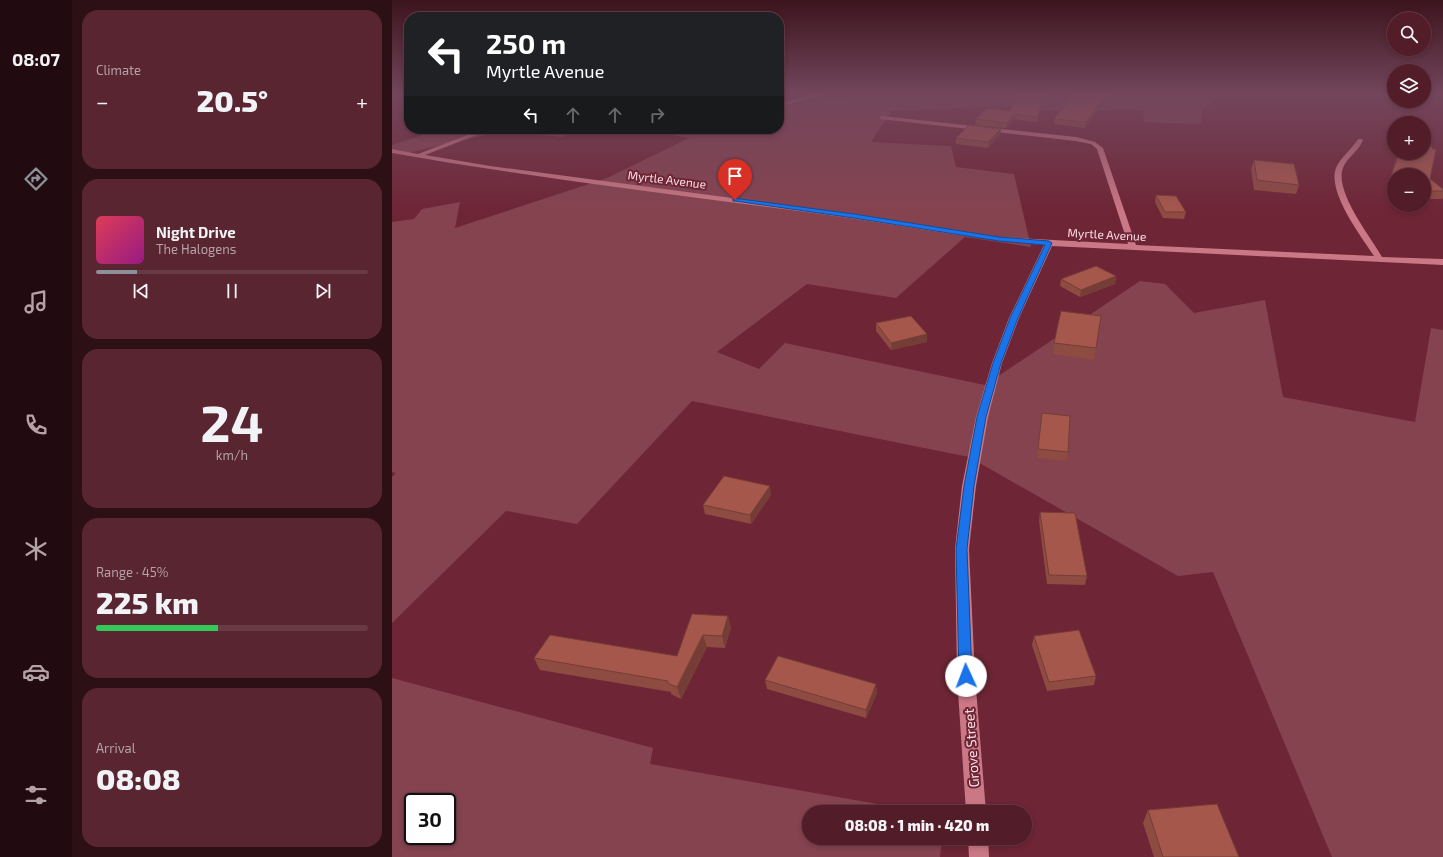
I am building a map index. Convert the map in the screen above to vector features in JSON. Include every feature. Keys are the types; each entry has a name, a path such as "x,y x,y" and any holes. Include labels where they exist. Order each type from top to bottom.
{"street":[{"path":"1021,133 1076,139 1093,143 1100,148 1133,247"},
{"path":"420,155 476,134"},
{"path":"1360,140 1357,148 1348,156 1340,167 1338,182 1345,199 1379,258"},
{"name":"Myrtle Avenue","path":"392,151 490,168 846,215 999,239 1049,243 1443,262"},
{"name":"Grove Street","path":"975,805 966,676 962,549 969,486 982,417 997,363 1014,318 1049,243"},
{"path":"978,845 979,857"}],"shaded area":[{"path":"877,133 871,142 951,146 956,167 1014,174 1031,247 965,237 896,298 807,284 717,352 759,369 785,343 985,385 1140,281 1165,284 1194,313 1265,300 1283,397 1415,422 1431,328 1443,330 1443,857 1332,857 1213,572 1178,576 969,457 692,401 577,524 506,511 392,623 392,477 396,473 392,472 392,222 414,219 422,209 460,202 455,228 607,178 689,138 666,134"},
{"path":"426,134 491,134 407,153 392,151 392,145"},
{"path":"533,134 569,134 562,137"},
{"path":"392,678 653,748 650,764 883,805 802,805 802,845 941,845 940,857 392,857"}],"building":[{"path":"961,133 997,133 988,142 956,138"},
{"path":"1431,147 1433,147 1432,149 1436,149 1431,174 1431,168 1394,168 1397,160 1431,160"},
{"path":"1254,160 1294,164 1299,185 1257,180"},
{"path":"1431,180 1443,189 1443,191 1431,191"},
{"path":"1156,195 1176,196 1186,212 1165,212"},
{"path":"1096,266 1116,276 1081,290 1061,279"},
{"path":"1061,311 1101,316 1096,348 1054,343"},
{"path":"911,316 927,334 891,343 876,323"},
{"path":"1042,413 1070,416 1068,452 1038,449"},
{"path":"724,476 770,486 750,515 703,505"},
{"path":"1040,512 1075,513 1087,576 1049,575"},
{"path":"692,614 728,616 722,636 703,635 677,687 667,683 668,681 534,658 550,635 677,656"},
{"path":"1079,630 1096,676 1049,682 1034,636"},
{"path":"778,656 876,684 866,710 765,680"},
{"path":"1217,804 1239,857 1163,857 1148,810"}],"route":[{"path":"735,200 854,216 999,239 1049,243 1014,318 997,363 982,417 969,486 962,549 966,676"}]}
